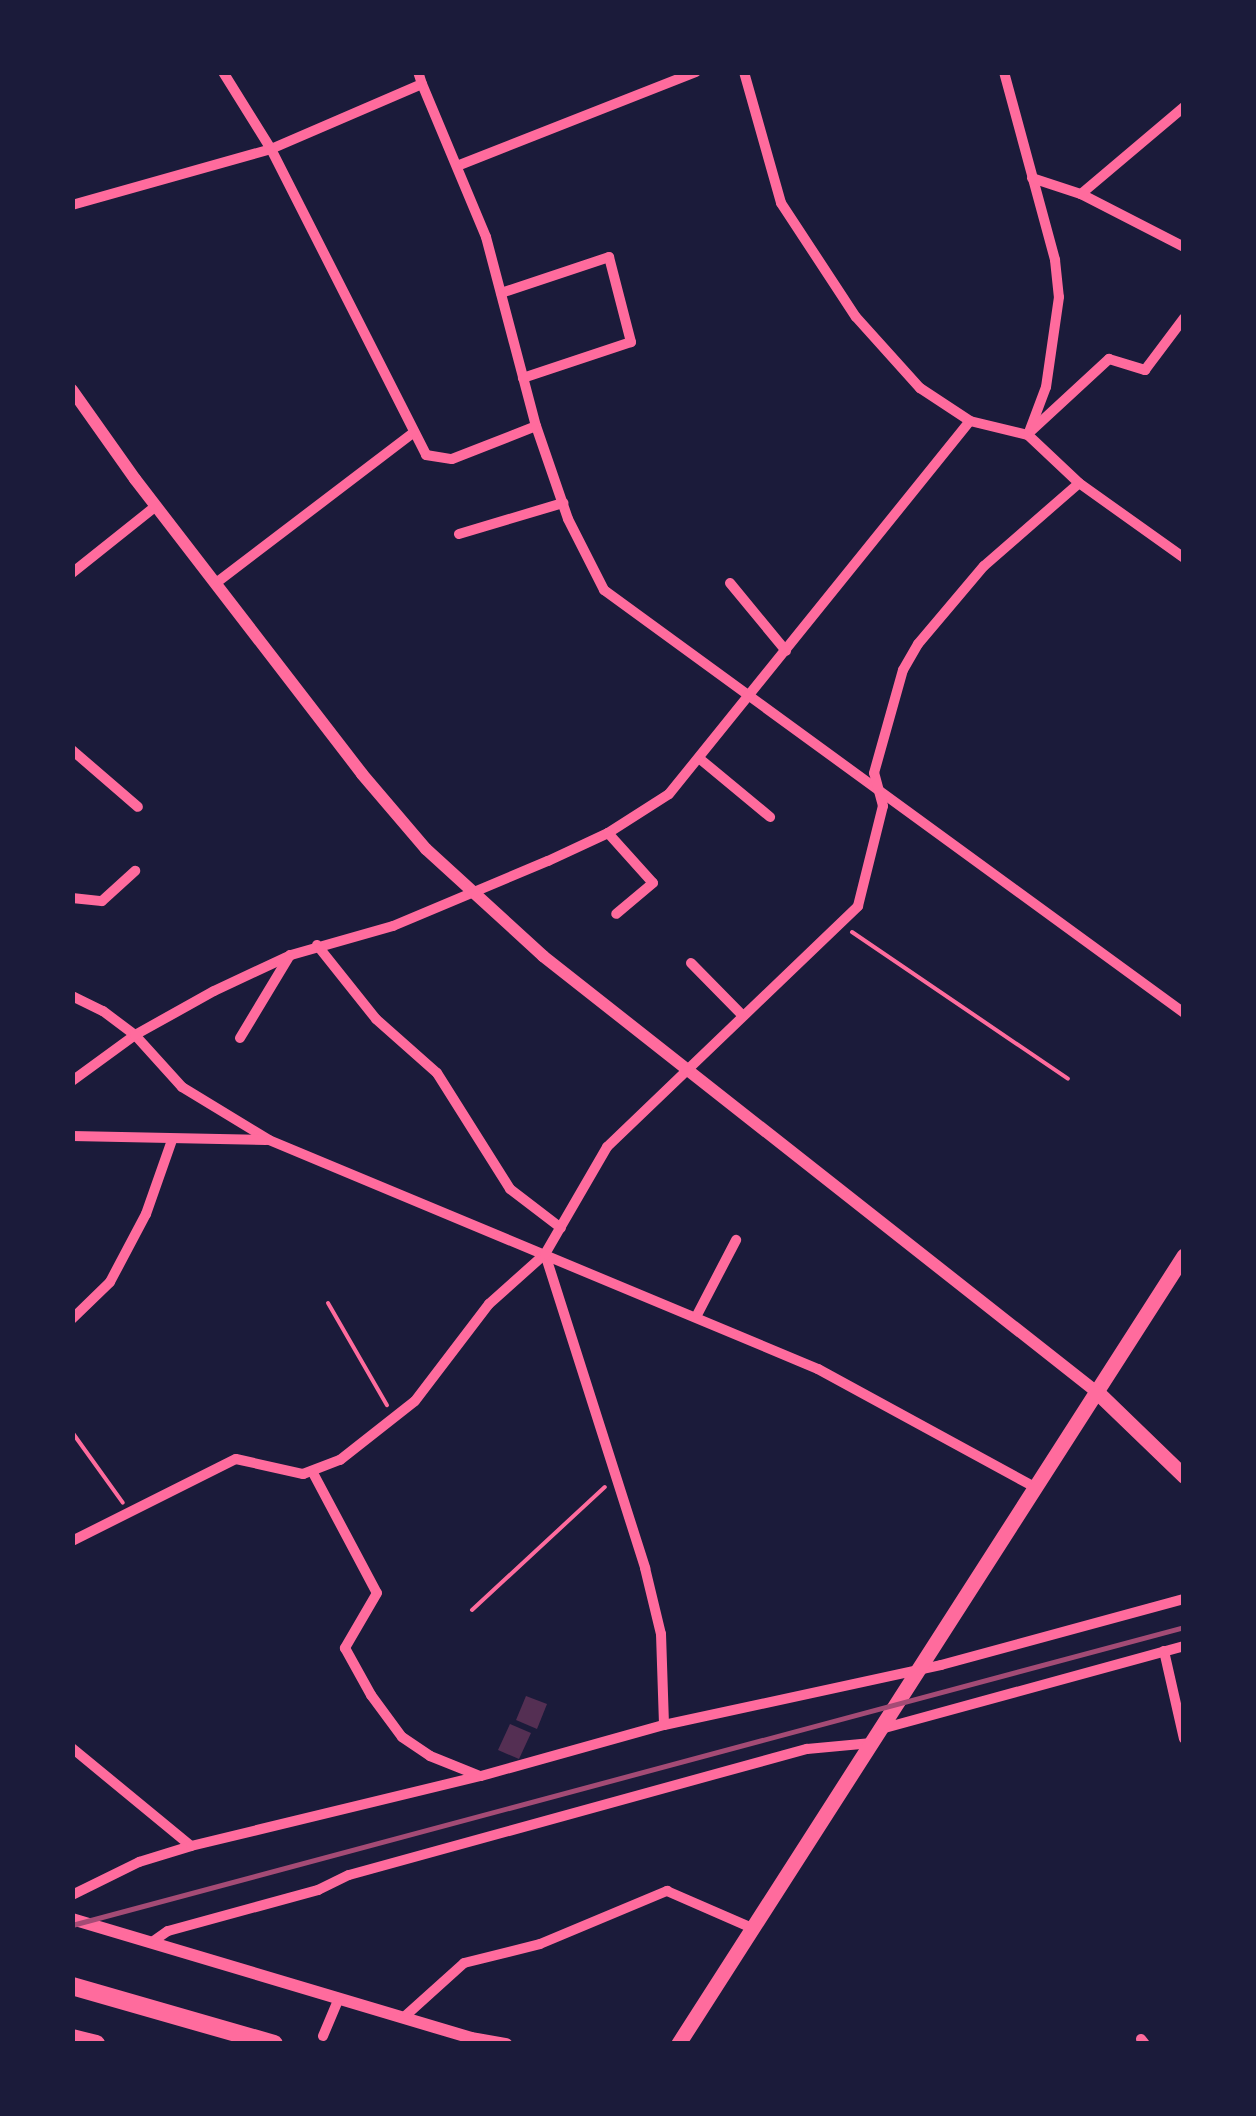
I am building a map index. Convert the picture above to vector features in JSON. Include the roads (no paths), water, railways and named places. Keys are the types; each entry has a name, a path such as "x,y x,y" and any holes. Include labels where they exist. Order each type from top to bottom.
{"highway":[{"path":"72,1986 274,2044"},
{"path":"72,2038 96,2044"}],"main road":[{"path":"678,2044 1184,1255"},
{"path":"1098,1392 1184,1476"}],"street":[{"path":"223,72 270,150 426,455 452,459 536,426"},
{"path":"457,166 696,72"},
{"path":"744,72 781,203 856,317 920,388 970,421 1028,434 1079,483 1184,558"},
{"path":"1004,72 1055,260 1058,297 1046,388 1028,434"},
{"path":"72,206 270,150 420,78 486,237 536,426 562,503 604,590 1184,1013"},
{"path":"1081,194 1184,108"},
{"path":"1032,178 1081,194 1184,247"},
{"path":"501,293 609,257 631,342 523,378"},
{"path":"1028,434 1109,359 1145,370 1184,318"},
{"path":"72,390 156,506 393,812 471,894 1098,1392"},
{"path":"72,1081 136,1035 291,954 393,926 471,894 608,833 669,794 970,421"},
{"path":"216,583 414,432"},
{"path":"72,1541 236,1459 303,1474 340,1460 415,1401 489,1304 545,1254 607,1148 858,906 866,888 883,806 874,773 902,670 918,644 984,566 1079,483"},
{"path":"459,534 562,503"},
{"path":"72,573 156,506"},
{"path":"730,583 786,651"},
{"path":"72,750 138,807"},
{"path":"700,759 770,817"},
{"path":"608,833 654,883 616,914"},
{"path":"72,898 102,901 135,871"},
{"path":"318,945 376,1019 437,1074 510,1189 560,1228"},
{"path":"240,1038 291,954"},
{"path":"690,963 744,1016"},
{"path":"72,996 103,1011 136,1035 182,1087 268,1140 818,1370 1036,1488"},
{"path":"72,1136 268,1140"},
{"path":"72,1320 110,1282 146,1214 172,1140"},
{"path":"696,1318 736,1240"},
{"path":"545,1254 568,1316 660,1634 664,1725"},
{"path":"312,1471 377,1593 345,1648 371,1695 402,1737 430,1756 481,1776"},
{"path":"72,1895 105,1876 192,1846 481,1776 664,1725 920,1668 1184,1599"},
{"path":"152,1942 168,1931 318,1890 349,1875 807,1749 876,1736 1184,1646"},
{"path":"1164,1651 1184,1739"},
{"path":"72,1748 192,1846"},
{"path":"403,2018 464,1963 540,1944 668,1891 752,1928"},
{"path":"72,1919 403,2018 506,2044"},
{"path":"323,2036 339,1998"}],"railway":[{"path":"72,1925 1184,1627"}]}
